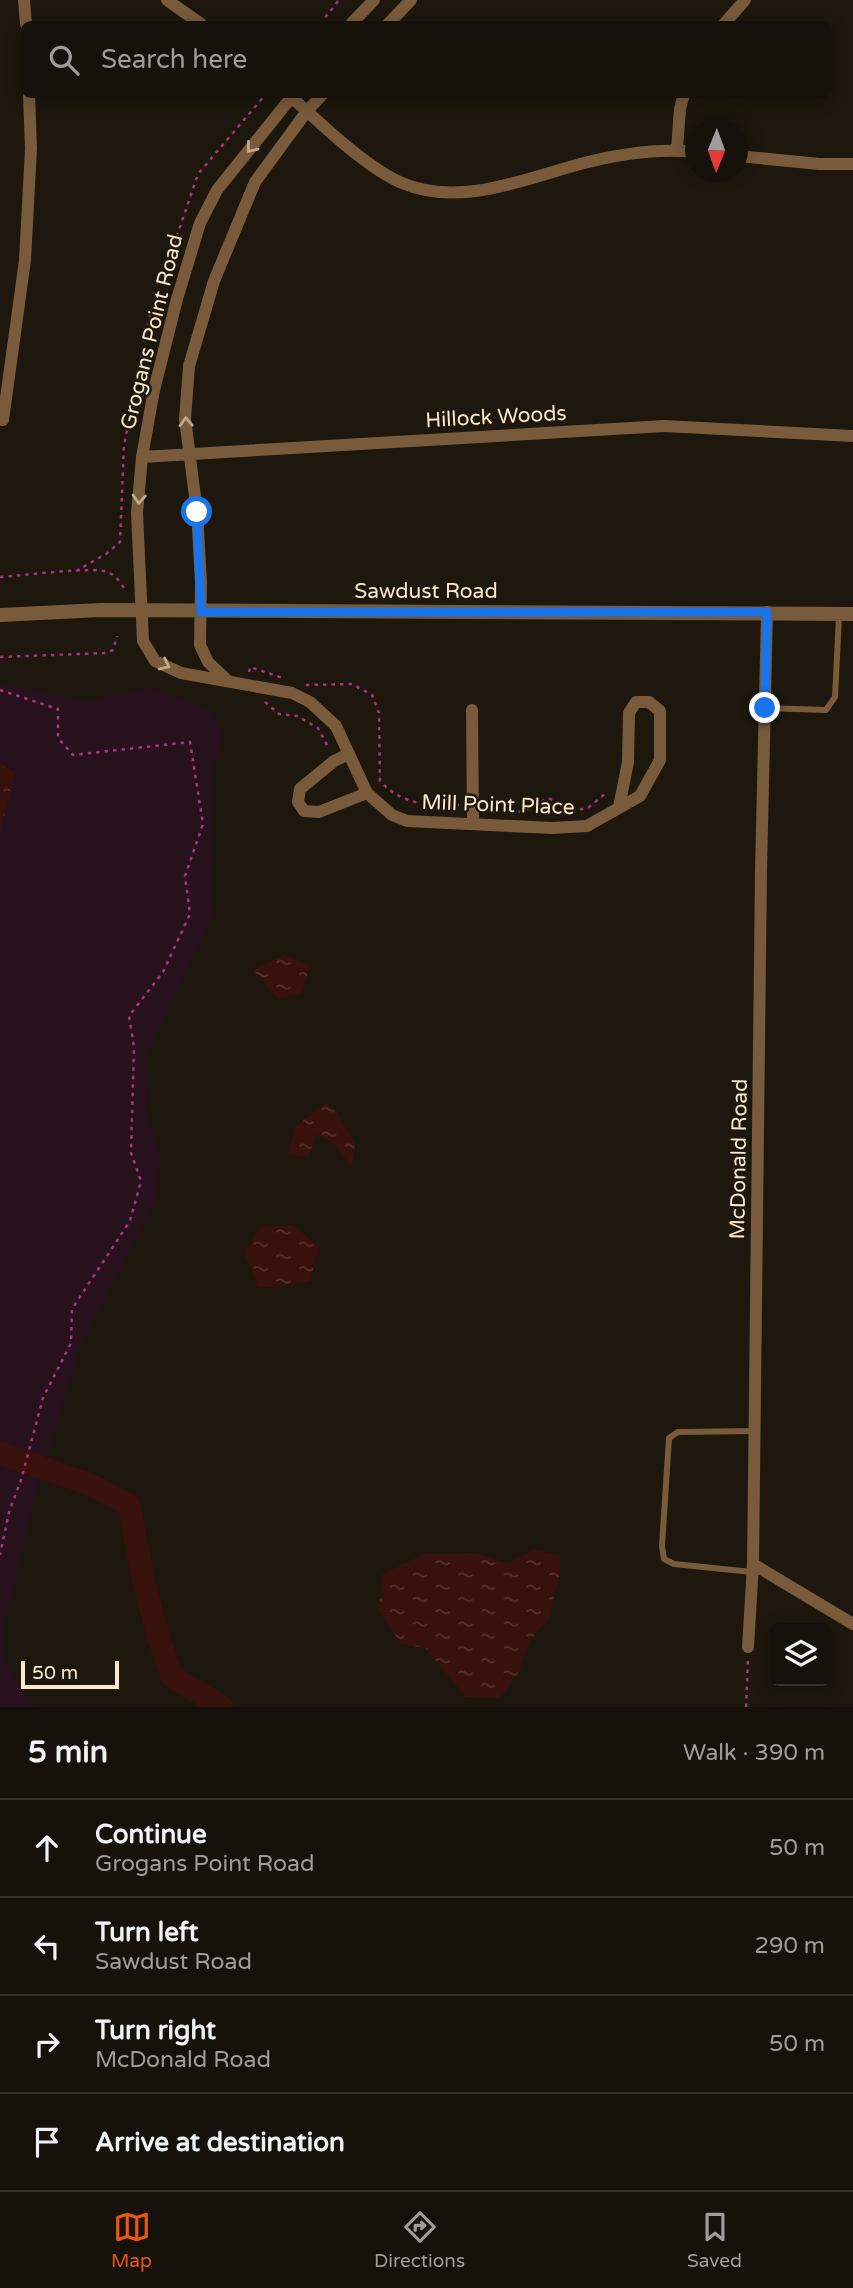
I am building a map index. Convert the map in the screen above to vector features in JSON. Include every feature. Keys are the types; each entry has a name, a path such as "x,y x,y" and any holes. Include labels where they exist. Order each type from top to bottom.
{"street":[{"path":"24,0 26,21"},
{"path":"167,0 197,21"},
{"path":"354,21 374,0"},
{"path":"391,21 411,0"},
{"path":"726,21 746,0"},
{"path":"3,420 25,260 31,149 29,98"},
{"name":"Grogans Point Road","path":"140,610 137,513 142,457 154,390 177,299 200,223 217,190 289,98"},
{"path":"294,98 379,170 402,183 425,190 476,191 587,162 677,149 685,150"},
{"path":"227,680 208,662 200,645 197,512 185,419 189,366 214,281 255,182 319,98"},
{"path":"677,149 683,98"},
{"path":"748,157 818,164 853,164"},
{"name":"Hillock Woods","path":"142,457 664,426 853,436"},
{"name":"Sawdust Road","path":"0,615 140,610 846,614"},
{"name":"Mill Point Place","path":"140,610 143,641 155,661 181,673 292,693 310,702 336,726 367,793 392,815 407,821 552,828 587,826 640,796 660,760 660,711 649,702 636,702 629,713 628,762 619,807"},
{"name":"McDonald Road","path":"748,1647 755,1432 767,612"},
{"path":"472,710 473,824"},
{"path":"349,754 334,761 300,789 298,802 304,811 318,812 367,793"},
{"path":"752,1568 853,1624"}],"lane":[{"path":"765,708 826,710 835,697 846,614"},
{"path":"752,1568 674,1564 664,1559 662,1546 669,1438 678,1432 755,1432"}],"path":[{"path":"322,21 339,0"},
{"path":"0,577 107,571 122,583 126,592"},
{"path":"0,657 106,653 113,650 117,636"},
{"path":"246,684 250,667 284,678"},
{"path":"304,685 352,684 372,695 379,713 380,781 394,796 425,804 473,805 522,812 548,798 575,811 589,807 606,793"},
{"path":"0,690 58,709 58,738 73,755 190,742 203,824 185,876 190,914 163,972 129,1016 135,1047 131,1153 141,1181 130,1221 72,1309 71,1343 43,1398 21,1480 9,1512 0,1555"},
{"path":"255,699 267,702 279,713 297,716 318,728 334,761"},
{"path":"746,1707 748,1647"}],"shaded area":[{"path":"0,683 88,701 149,687 212,710 224,741 213,767 213,915 147,1055 146,1108 160,1154 158,1198 80,1348 36,1494 6,1620 5,1656 26,1698 37,1707 0,1707"}],"water":[{"path":"0,764 15,772 0,833"},
{"path":"284,955 310,965 302,993 278,999 253,970"},
{"path":"325,1103 337,1112 355,1144 352,1168 335,1144 317,1134 308,1157 288,1155 295,1127"},
{"path":"293,1225 319,1247 310,1281 278,1287 258,1287 244,1252 261,1227"},
{"path":"535,1550 561,1556 559,1578 548,1620 530,1640 519,1672 500,1698 466,1697 425,1648 401,1644 379,1611 382,1575 424,1554 475,1553 507,1563"}],"waterway":[{"path":"0,1453 89,1484 129,1505 144,1583 172,1676 222,1707"}],"route":[{"path":"197,512 201,612 767,612 765,708"}]}
